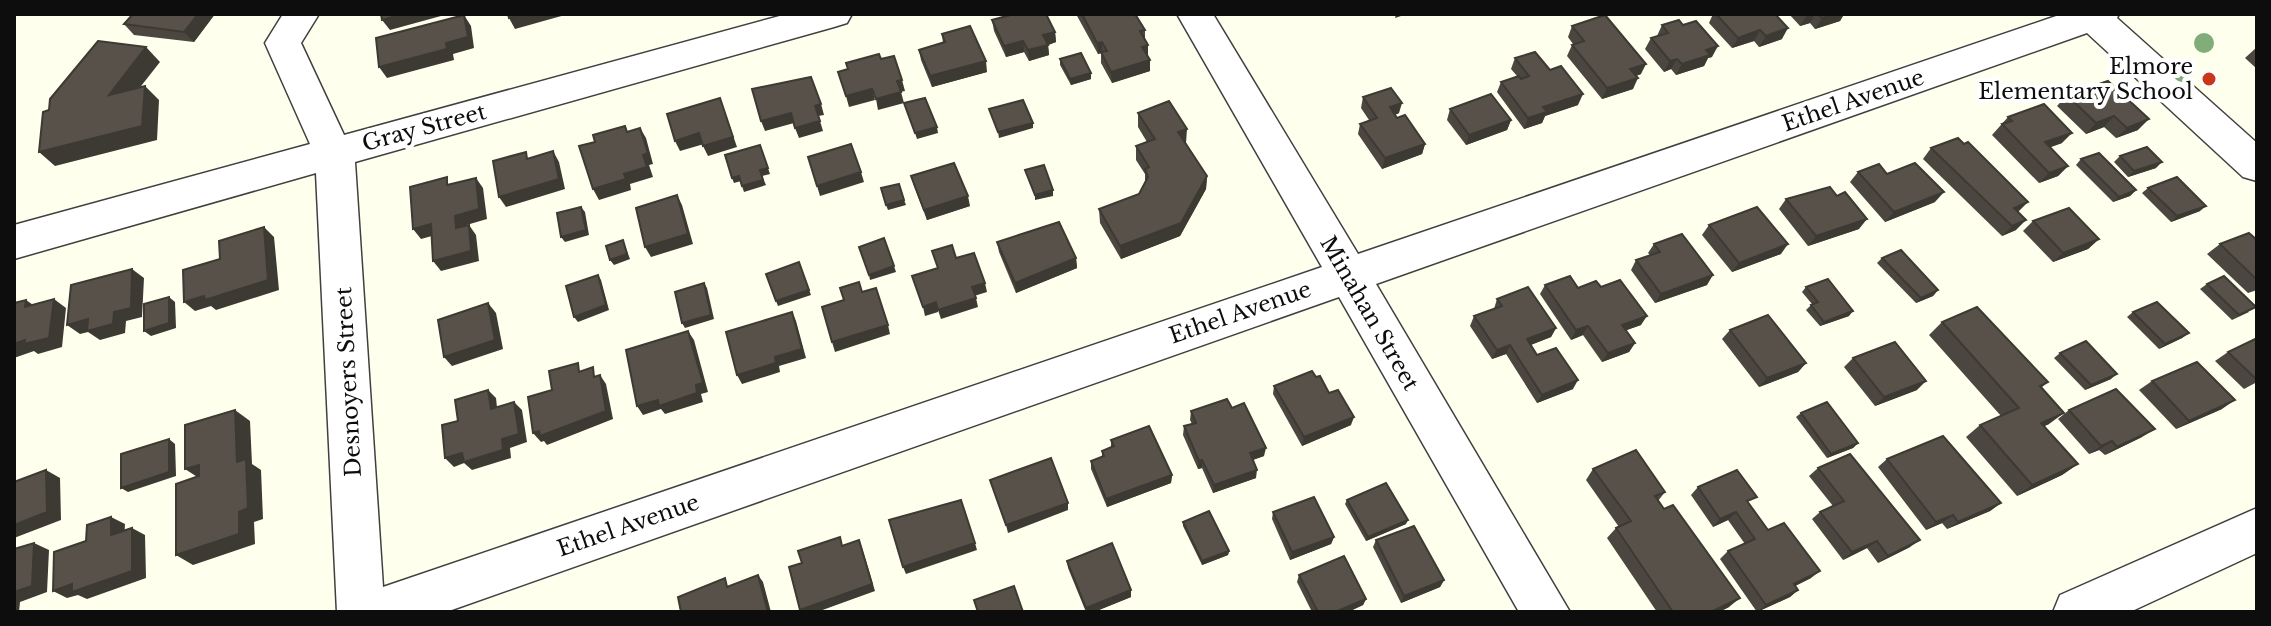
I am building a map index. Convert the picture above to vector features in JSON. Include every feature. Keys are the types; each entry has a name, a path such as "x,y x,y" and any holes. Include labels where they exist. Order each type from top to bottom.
{"street":[{"path":"301,14 283,43 333,152"},
{"name":"Gray Street","path":"14,242 834,14"},
{"name":"Minahan Street","path":"1195,14 1546,612"},
{"path":"2094,15 2257,166"},
{"name":"Ethel Avenue","path":"380,612 2094,15"},
{"name":"Desnoyers Street","path":"333,152 361,612"},
{"path":"2077,612 2257,530"}],"building":[{"path":"133,14 198,14 184,32 124,24"},
{"path":"381,14 402,14 382,20"},
{"path":"1014,14 1046,14 1055,32 1043,35 1048,45 1028,50 1023,41 1004,46 992,20"},
{"path":"1082,14 1135,14 1145,30 1140,31 1148,45 1142,47 1150,60 1111,72 1101,52 1107,51 1102,42 1097,43"},
{"path":"1716,14 1775,14 1788,28 1766,36 1760,30 1738,38"},
{"path":"464,15 468,37 446,43 447,49 379,67 376,38"},
{"path":"1605,15 1646,64 1630,69 1638,78 1607,88 1572,45 1584,41 1572,26"},
{"path":"1679,20 1683,25 1696,21 1718,46 1706,50 1710,55 1682,64 1677,59 1670,61 1651,38 1668,33 1662,25"},
{"path":"970,26 986,61 930,76 919,50 945,42 942,34"},
{"path":"98,41 146,47 109,95 145,86 142,126 39,152 43,112 49,110 50,99"},
{"path":"1535,52 1550,70 1561,66 1583,94 1543,107 1547,112 1528,118 1501,82 1529,76 1515,58"},
{"path":"1081,53 1091,73 1070,79 1060,59"},
{"path":"879,54 881,59 894,56 902,80 897,81 901,92 876,99 872,89 846,96 838,72 848,69 846,63"},
{"path":"811,77 821,104 815,106 820,121 795,128 791,113 761,121 752,89"},
{"path":"2108,81 2149,119 2127,128 2114,116 2096,123 2067,95"},
{"path":"1391,88 1402,103 1390,107 1397,118 1405,115 1425,144 1385,158 1360,124 1377,118 1363,97"},
{"path":"1491,94 1511,120 1469,135 1450,109"},
{"path":"720,98 733,137 703,146 699,133 675,141 667,114"},
{"path":"925,98 937,127 915,133 904,103"},
{"path":"1023,100 1033,123 998,132 989,109"},
{"path":"1169,101 1187,129 1178,132 1207,176 1181,223 1120,246 1099,209 1139,194 1148,177 1145,169 1149,167 1136,146 1155,139 1138,113"},
{"path":"2044,104 2072,133 2045,142 2068,166 2049,173 2002,124 2012,121 2008,117"},
{"path":"625,126 627,132 640,128 648,153 643,155 647,167 624,174 626,179 593,189 579,146 595,142 593,135"},
{"path":"1958,138 1964,144 1968,142 2028,202 2014,208 2026,220 2012,226 1931,148"},
{"path":"851,144 861,172 817,186 808,157"},
{"path":"760,145 768,168 760,170 763,180 742,186 739,176 732,178 725,155"},
{"path":"2147,147 2162,162 2134,171 2120,156"},
{"path":"553,151 559,179 499,197 493,161 526,152 527,159"},
{"path":"2099,153 2136,190 2119,197 2081,159"},
{"path":"954,163 968,196 924,210 911,176"},
{"path":"1915,163 1944,192 1894,212 1858,172 1879,164 1887,174"},
{"path":"1044,165 1053,190 1035,195 1025,170"},
{"path":"447,177 447,185 476,178 479,209 455,216 456,228 469,225 471,251 433,261 431,224 413,229 410,187"},
{"path":"2177,177 2206,206 2177,216 2148,188"},
{"path":"899,184 904,200 886,205 881,188"},
{"path":"1830,187 1837,196 1845,192 1867,219 1816,236 1786,199"},
{"path":"677,195 688,234 645,247 636,208"},
{"path":"581,207 586,230 561,237 557,213"},
{"path":"1757,207 1788,244 1739,263 1709,225"},
{"path":"2069,208 2099,239 2063,253 2033,221"},
{"path":"1059,222 1076,258 1015,283 997,242"},
{"path":"264,227 268,280 205,300 204,296 184,302 183,270 220,259 219,241"},
{"path":"2249,233 2257,240 2257,280 2220,244"},
{"path":"1682,234 1713,275 1661,294 1636,260 1660,252 1654,244"},
{"path":"884,238 894,266 869,275 859,247"},
{"path":"623,240 627,254 610,260 606,246"},
{"path":"952,245 956,258 974,253 985,283 972,287 976,298 938,310 936,302 923,307 912,276 938,268 932,251"},
{"path":"1901,250 1938,290 1921,298 1882,258"},
{"path":"799,262 809,290 776,301 766,274"},
{"path":"132,269 131,308 114,312 113,324 87,331 88,319 67,325 71,285"},
{"path":"598,275 606,305 574,317 566,286"},
{"path":"1570,276 1578,288 1596,281 1601,287 1620,280 1647,316 1622,325 1635,343 1608,353 1588,326 1576,330 1545,285"},
{"path":"2224,276 2256,307 2239,315 2207,284"},
{"path":"1828,279 1853,311 1824,322 1811,305 1818,302 1806,287"},
{"path":"859,282 862,292 876,288 888,325 832,342 822,307 844,300 840,288"},
{"path":"704,283 711,315 682,323 675,292"},
{"path":"1528,287 1556,328 1527,339 1537,355 1556,348 1578,380 1542,395 1510,345 1497,350 1474,316 1502,306 1497,299"},
{"path":"169,297 169,323 144,331 144,304"},
{"path":"54,299 49,338 14,344 14,303 26,300 25,307"},
{"path":"2157,302 2189,333 2165,344 2133,312"},
{"path":"488,303 495,340 444,357 438,320"},
{"path":"1977,307 2048,382 2040,386 2064,413 2041,423 2078,464 2032,485 1980,425 2019,408 1942,322"},
{"path":"792,312 802,349 775,357 776,363 737,375 726,332"},
{"path":"1768,315 1806,363 1767,378 1730,330"},
{"path":"688,331 703,383 696,385 697,393 659,406 658,400 637,406 626,350"},
{"path":"2257,338 2257,380 2228,352"},
{"path":"2086,341 2117,374 2091,385 2060,353"},
{"path":"1895,342 1926,381 1884,397 1853,358"},
{"path":"2197,362 2235,400 2189,421 2152,381"},
{"path":"578,363 579,372 593,367 594,377 600,375 606,411 540,436 539,431 533,433 528,397 552,390 549,371"},
{"path":"1312,371 1316,377 1320,376 1329,393 1338,390 1354,417 1304,437 1274,386"},
{"path":"2116,389 2155,429 2117,447 2112,441 2101,446 2069,410"},
{"path":"488,390 491,409 514,402 519,434 502,439 503,450 464,462 462,453 445,458 442,425 458,421 455,400"},
{"path":"1227,399 1232,408 1244,403 1266,448 1250,453 1257,470 1214,485 1202,460 1199,461 1184,426 1196,423 1191,411"},
{"path":"1827,402 1858,443 1831,454 1801,413"},
{"path":"235,410 237,462 246,459 248,508 239,512 239,534 176,555 176,484 199,476 199,465 185,469 185,425"},
{"path":"1149,426 1172,475 1106,499 1091,461 1104,456 1102,451 1114,446 1111,440"},
{"path":"1943,436 2001,503 1958,522 1953,515 1936,522 1887,459"},
{"path":"169,439 169,472 121,488 121,454"},
{"path":"1636,450 1665,492 1655,496 1664,509 1673,505 1740,598 1711,612 1673,612 1616,528 1631,521 1593,469"},
{"path":"1850,454 1920,540 1888,556 1877,541 1852,552 1820,512 1844,501 1818,468"},
{"path":"1051,458 1068,503 1006,525 990,480"},
{"path":"46,470 47,512 14,525 14,482"},
{"path":"1737,470 1757,497 1747,501 1768,530 1784,523 1820,571 1794,584 1798,590 1766,605 1728,551 1755,539 1736,512 1720,519 1698,487"},
{"path":"1386,483 1408,520 1368,537 1347,500"},
{"path":"1314,497 1334,537 1292,552 1273,512"},
{"path":"961,500 975,543 903,567 889,520"},
{"path":"1209,511 1229,551 1202,561 1183,522"},
{"path":"111,517 111,535 132,528 132,571 72,592 72,584 53,591 54,552 86,541 87,525"},
{"path":"1414,526 1444,580 1404,596 1376,540"},
{"path":"840,537 842,546 859,540 872,584 800,610 789,567 802,563 798,551"},
{"path":"34,543 32,586 14,592 14,549"},
{"path":"1112,543 1131,590 1086,608 1067,561"},
{"path":"1344,556 1366,599 1335,612 1318,612 1299,575"},
{"path":"758,575 768,612 681,612 678,597 725,578 727,587"},
{"path":"1014,586 1023,612 978,612 974,600"}],"place":[{"name":"Elmore Elementary School","path":"2209,79"}]}
